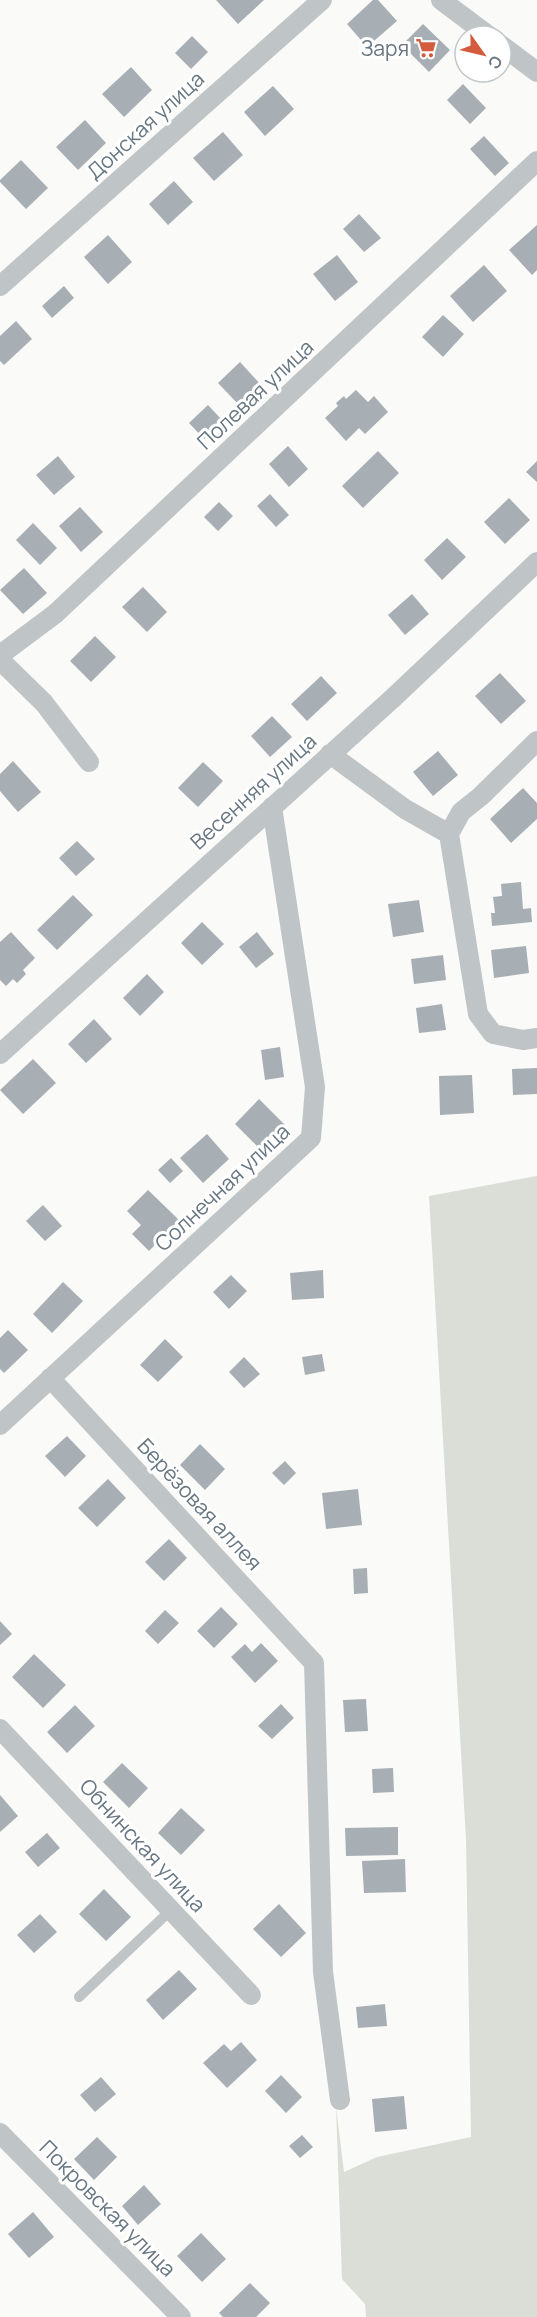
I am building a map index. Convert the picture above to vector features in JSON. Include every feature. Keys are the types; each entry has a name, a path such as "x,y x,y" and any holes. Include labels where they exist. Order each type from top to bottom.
{"street":[{"name":"Донская улица","path":"0,286 322,0"},
{"path":"441,0 473,24"},
{"path":"513,54 537,72"},
{"name":"Полевая улица","path":"0,655 55,614 537,161"},
{"name":"Весенняя улица","path":"0,1054 537,562"},
{"path":"0,660 44,704 89,762"},
{"path":"537,741 481,796 461,812 449,834 478,1014 493,1034 523,1040 537,1038"},
{"path":"330,754 405,809 449,834"},
{"name":"Солнечная улица","path":"0,1425 311,1138 315,1087 272,807"},
{"name":"Берёзовая аллея","path":"50,1378 314,1663 323,1972 340,2100"},
{"name":"Обнинская улица","path":"0,1729 251,1995"},
{"name":"Покровская улица","path":"0,2133 181,2317"}],"lane":[{"path":"79,1997 171,1910"}],"shaded area":[{"path":"537,1176 537,2317 366,2317 365,2304 342,2279 336,2107 344,2172 377,2157 471,2137 466,1839 429,1196"}],"building":[{"path":"216,0 264,0 238,24"},
{"path":"373,0 378,0 397,21 367,47 347,24"},
{"name":"Заря","path":"423,24 450,50 429,72 402,45"},
{"path":"192,36 208,52 191,69 175,53"},
{"path":"131,67 152,90 124,117 102,94"},
{"path":"463,84 486,108 470,124 447,100"},
{"path":"273,86 294,109 265,136 244,112"},
{"path":"85,120 106,143 78,170 56,147"},
{"path":"223,132 243,155 214,181 193,158"},
{"path":"484,136 509,163 495,176 470,149"},
{"path":"21,160 48,188 26,209 0,182"},
{"path":"174,181 193,202 168,225 149,204"},
{"path":"359,214 381,238 364,252 343,229"},
{"path":"537,225 537,270 532,275 509,250"},
{"path":"108,235 132,262 108,284 84,257"},
{"path":"337,255 358,282 335,301 313,274"},
{"path":"484,265 507,291 473,322 450,296"},
{"path":"64,286 74,298 52,318 42,306"},
{"path":"443,315 464,334 443,357 422,337"},
{"path":"16,321 32,339 4,365 0,361 0,336"},
{"path":"240,362 263,387 241,407 218,383"},
{"path":"356,390 368,402 374,396 388,412 365,434 359,428 346,441 325,418 338,406 336,403 344,396 346,399"},
{"path":"208,405 223,421 204,439 189,423"},
{"path":"288,446 308,469 289,487 269,464"},
{"path":"378,451 399,473 363,508 342,486"},
{"path":"58,456 75,477 54,495 36,475"},
{"path":"537,461 537,482 526,472"},
{"path":"270,494 289,515 276,527 257,506"},
{"path":"509,498 530,520 505,544 484,522"},
{"path":"219,502 233,516 218,531 204,517"},
{"path":"80,507 103,532 81,552 59,526"},
{"path":"33,523 57,548 40,565 16,540"},
{"path":"447,538 466,557 442,580 424,560"},
{"path":"24,568 47,593 23,614 0,590"},
{"path":"143,587 167,612 147,632 122,607"},
{"path":"412,594 429,614 405,635 388,615"},
{"path":"95,636 116,657 91,682 70,661"},
{"path":"500,673 526,701 501,724 475,696"},
{"path":"321,676 337,693 307,721 291,704"},
{"path":"272,716 292,737 270,757 251,736"},
{"path":"438,751 458,775 433,796 413,772"},
{"path":"13,761 41,792 18,812 0,791 0,774"},
{"path":"203,762 223,781 198,807 178,788"},
{"path":"523,788 537,803 537,819 511,843 490,819"},
{"path":"77,841 95,859 76,876 59,858"},
{"path":"521,882 523,909 531,908 532,922 492,926 491,913 495,913 493,897 502,896 501,884"},
{"path":"73,895 93,915 57,950 37,930"},
{"path":"419,900 424,932 393,937 388,904"},
{"path":"202,922 224,944 202,965 181,943"},
{"path":"11,932 35,958 23,970 26,974 17,983 13,979 6,986 0,980 0,942"},
{"path":"257,932 274,954 256,968 239,947"},
{"path":"526,946 529,973 494,978 491,950"},
{"path":"443,955 446,980 414,984 411,959"},
{"path":"147,974 164,992 140,1016 123,998"},
{"path":"442,1004 446,1030 419,1033 416,1008"},
{"path":"94,1019 112,1039 86,1063 68,1044"},
{"path":"280,1047 284,1077 265,1080 261,1050"},
{"path":"33,1059 56,1083 23,1114 0,1090"},
{"path":"537,1068 537,1094 513,1095 512,1069"},
{"path":"472,1075 474,1113 440,1115 439,1076"},
{"path":"259,1099 285,1125 260,1149 235,1124"},
{"path":"207,1134 229,1159 203,1183 180,1158"},
{"path":"171,1158 183,1171 170,1183 158,1170"},
{"path":"148,1190 179,1220 149,1251 132,1234 141,1225 127,1211"},
{"path":"43,1205 62,1226 45,1241 26,1221"},
{"path":"323,1270 324,1298 292,1300 290,1273"},
{"path":"231,1275 247,1291 229,1309 213,1292"},
{"path":"63,1282 83,1301 52,1333 33,1314"},
{"path":"8,1330 28,1350 4,1373 0,1369 0,1338"},
{"path":"165,1339 183,1357 158,1382 140,1365"},
{"path":"322,1354 325,1371 305,1375 302,1357"},
{"path":"244,1357 260,1374 244,1388 229,1372"},
{"path":"67,1436 86,1456 65,1477 45,1456"},
{"path":"200,1444 225,1469 205,1490 180,1465"},
{"path":"285,1461 296,1473 284,1485 272,1473"},
{"path":"108,1479 126,1498 97,1527 78,1508"},
{"path":"358,1489 362,1525 326,1529 322,1493"},
{"path":"169,1539 187,1558 164,1581 145,1562"},
{"path":"367,1568 368,1593 354,1594 353,1569"},
{"path":"221,1607 238,1624 214,1648 197,1631"},
{"path":"165,1610 179,1623 158,1644 145,1631"},
{"path":"0,1621 12,1634 0,1645"},
{"path":"261,1643 278,1661 255,1683 231,1657 245,1644 252,1652"},
{"path":"34,1654 66,1685 43,1708 12,1677"},
{"path":"366,1699 368,1731 345,1732 343,1700"},
{"path":"281,1704 294,1718 272,1739 258,1726"},
{"path":"75,1705 95,1726 67,1753 47,1732"},
{"path":"122,1763 148,1788 129,1808 103,1782"},
{"path":"393,1768 394,1792 373,1793 372,1769"},
{"path":"0,1795 18,1816 0,1832"},
{"path":"181,1808 205,1830 181,1855 158,1833"},
{"path":"398,1827 398,1855 346,1856 345,1828"},
{"path":"47,1833 60,1848 38,1867 25,1852"},
{"path":"405,1859 406,1892 364,1893 362,1861"},
{"path":"104,1889 131,1917 106,1941 79,1914"},
{"path":"279,1904 306,1933 281,1957 253,1929"},
{"path":"40,1914 57,1932 34,1953 17,1935"},
{"path":"179,1970 197,1989 163,2020 146,2000"},
{"path":"385,2004 387,2026 358,2028 356,2007"},
{"path":"241,2042 257,2060 227,2088 203,2063 224,2044 231,2051"},
{"path":"281,2075 302,2097 286,2113 265,2091"},
{"path":"101,2077 116,2094 95,2112 80,2095"},
{"path":"404,2096 407,2129 375,2132 372,2099"},
{"path":"302,2135 313,2147 300,2158 289,2146"},
{"path":"97,2137 117,2157 94,2180 74,2159"},
{"path":"144,2185 161,2204 138,2225 122,2206"},
{"path":"33,2212 54,2237 29,2258 8,2234"},
{"path":"201,2233 226,2259 202,2282 177,2256"},
{"path":"250,2283 270,2303 256,2317 223,2317 219,2313"}],"place":[{"name":"Заря","path":"426,48"}]}
